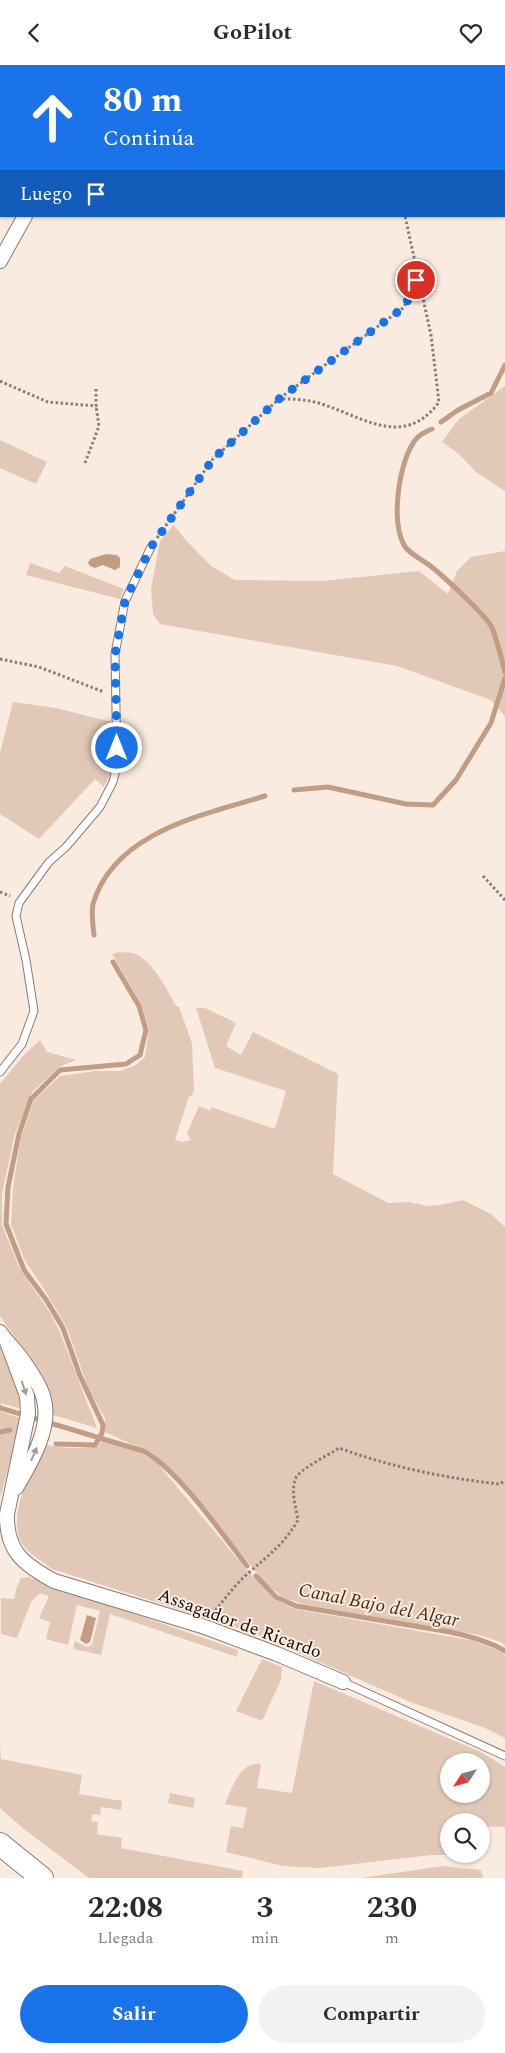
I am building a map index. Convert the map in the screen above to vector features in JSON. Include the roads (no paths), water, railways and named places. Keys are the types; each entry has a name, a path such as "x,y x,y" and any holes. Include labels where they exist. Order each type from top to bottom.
{"highway":[{"path":"0,1844 42,1878"}],"street":[{"path":"0,261 23,217"},
{"name":"Assagador de Ricardo","path":"4,1337 27,1396 28,1414 7,1514 7,1531 16,1553 39,1573 54,1581 202,1626 277,1654 343,1682"}],"lane":[{"path":"0,1072 22,1044 34,1011 26,960 16,916 19,903 49,862 66,847 100,807 113,781 117,765 115,655 125,601 151,547"},
{"name":"Assagador de Ricardo","path":"343,1682 505,1756"}],"waterway":[{"path":"441,422 458,410 491,393 505,365"},
{"path":"432,429 416,439 405,461 398,493 397,509 401,538 409,551 430,565 447,580 489,622 505,672"},
{"path":"294,790 328,787 406,804 433,805 456,780 491,723 505,678"},
{"path":"94,935 93,904 104,879 120,859 140,843 164,830 215,811 265,796"},
{"path":"56,1444 95,1445 102,1433 103,1425 80,1376 63,1328 47,1301 24,1270 6,1224 8,1187 19,1134 31,1099 60,1070 126,1064 140,1055 146,1030 139,1006 113,962"},
{"name":"Canal Bajo del Algar","path":"0,1408 143,1451 156,1460 184,1486 247,1566"},
{"path":"0,1432 10,1430"},
{"name":"Canal Bajo del Algar","path":"256,1576 276,1597 296,1606 464,1635 492,1644 505,1651"}]}
